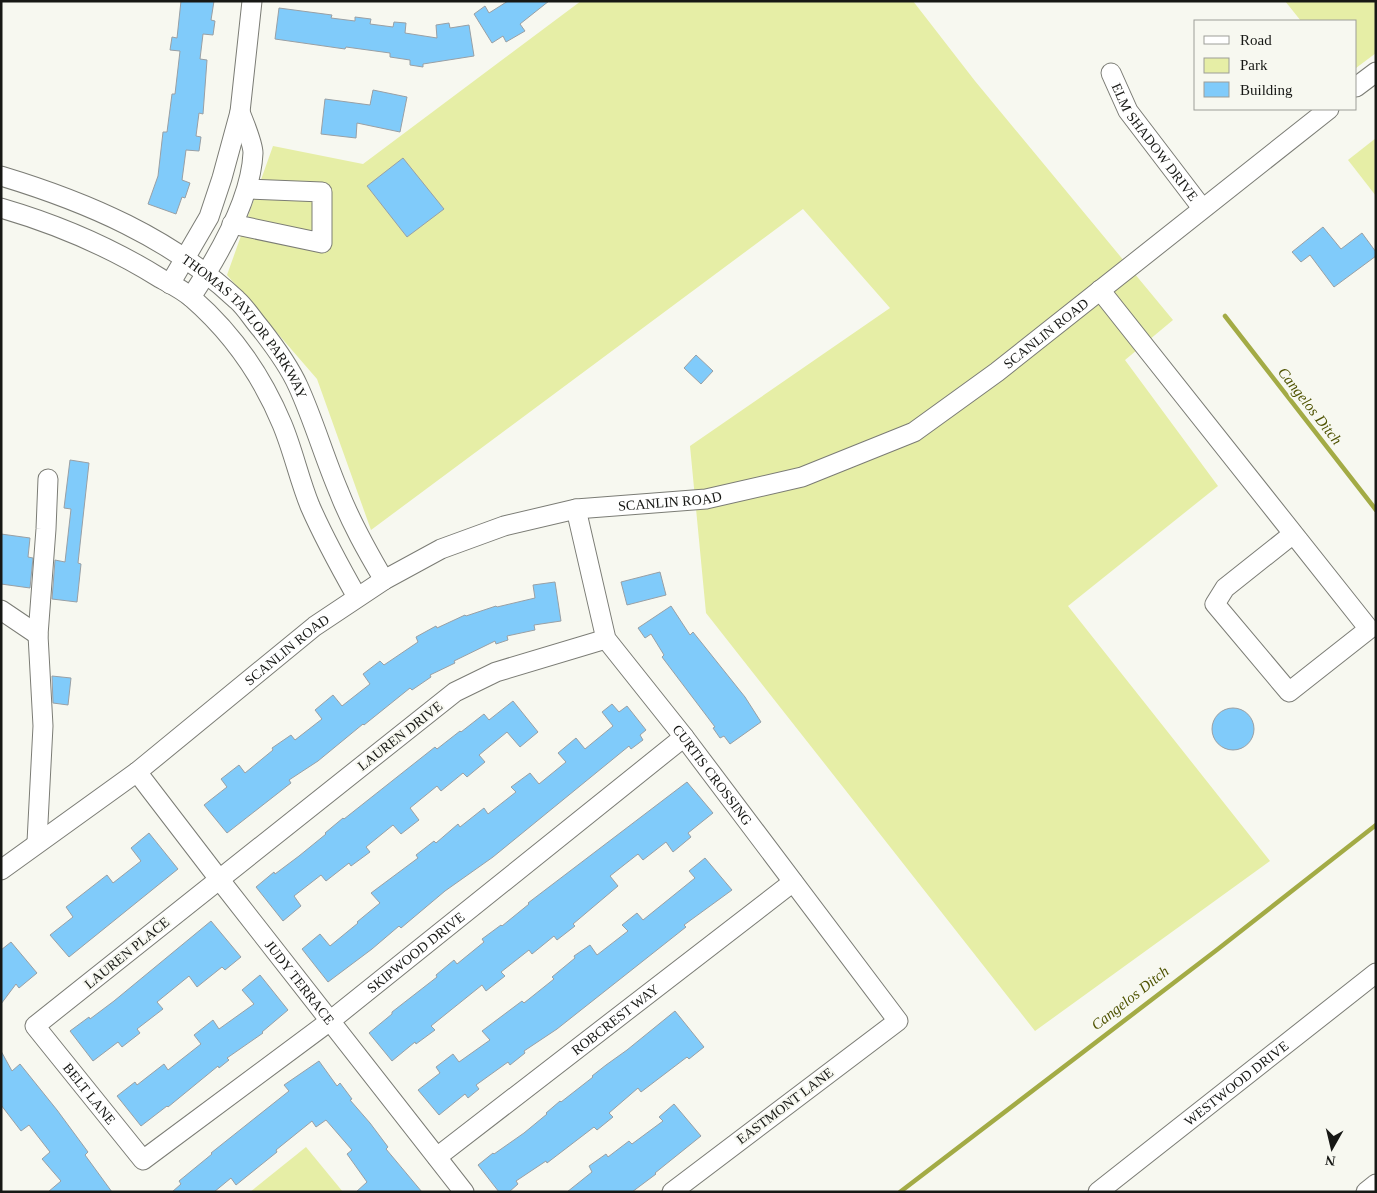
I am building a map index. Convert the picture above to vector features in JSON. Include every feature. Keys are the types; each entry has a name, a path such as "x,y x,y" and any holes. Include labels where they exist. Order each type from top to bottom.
{"street":[{"path":"170,284 209,217 240,112 252,1"},
{"path":"1357,86 1376,72"},
{"name":"ELM SHADOW DRIVE","path":"1111,73 1128,111 1202,208"},
{"name":"SCANLIN ROAD","path":"1,870 37,842 137,772 315,626 384,580 441,549 504,526 576,508 706,499 802,477 914,432 1001,369 1328,110"},
{"path":"191,297 207,274 247,189 253,151 240,112"},
{"name":"THOMAS TAYLOR PARKWAY","path":"1,176 79,203 120,221 186,258 239,301 275,347 297,384 309,410 338,492 358,537 384,580"},
{"path":"232,224 322,243 322,192 247,189"},
{"name":"THOMAS TAYLOR PARKWAY","path":"1,208 66,231 146,269 191,297 217,322 245,356 268,393 282,424 310,504 327,545 357,597"},
{"path":"1100,290 1369,629 1290,692 1215,604 1225,588 1293,534"},
{"path":"37,842 43,726 38,635 48,479"},
{"name":"CURTIS CROSSING","path":"576,508 606,639 684,737 898,1021"},
{"path":"1,610 38,635"},
{"name":"LAUREN DRIVE","path":"219,879 455,692 496,672 606,639"},
{"name":"SKIPWOOD DRIVE","path":"144,1160 330,1021 684,737"},
{"name":"JUDY TERRACE","path":"137,772 464,1192"},
{"name":"LAUREN PLACE","path":"36,1026 219,879"},
{"name":"ROBCREST WAY","path":"437,1157 793,882"},
{"name":"WESTWOOD DRIVE","path":"1098,1192 1376,973"},
{"name":"EASTMONT LANE","path":"672,1192 898,1021"},
{"name":"BELT LANE","path":"36,1026 144,1160"},
{"path":"1366,1192 1376,1184"}],"green space":[{"path":"581,1 913,1 975,81 1173,320 1125,360 1218,486 1068,606 1270,861 1035,1031 706,613 690,446 890,308 803,209 371,530 317,379 227,275 273,146 363,164"},
{"path":"1285,1 1376,1 1376,53 1357,67 1357,20 1300,20"},
{"path":"1376,138 1376,196 1348,160"},
{"path":"306,1147 343,1192 250,1192"}],"building":[{"path":"181,1 214,1 211,20 215,21 213,35 203,34 200,59 207,60 203,114 199,113 196,136 201,137 199,151 186,150 182,180 190,183 185,198 182,197 176,214 148,204 158,176 163,132 167,132 172,94 175,94 180,51 170,50 172,37 177,38"},
{"path":"508,1 549,1 520,24 525,31 506,42 503,36 492,43 474,14 485,6 489,13"},
{"path":"279,8 332,15 331,18 355,21 355,17 371,19 370,24 393,27 394,22 406,23 405,33 437,38 436,25 449,23 450,28 469,25 474,56 423,64 423,67 410,65 410,60 390,57 390,53 275,39"},
{"path":"373,90 407,97 400,132 357,123 356,138 321,134 325,99 370,105"},
{"path":"403,158 444,209 407,237 367,186"},
{"path":"1323,227 1341,249 1362,233 1376,252 1376,256 1334,287 1310,255 1301,262 1292,252"},
{"path":"696,355 713,371 701,384 684,368"},
{"path":"70,460 89,463 78,563 81,564 77,602 52,599 55,560 65,562 71,509 64,508"},
{"path":"1,534 30,538 28,557 33,558 30,588 1,584"},
{"path":"660,572 666,595 627,605 621,582"},
{"path":"555,582 561,621 534,625 535,630 507,636 508,640 496,644 495,641 430,675 431,677 412,690 410,688 318,761 289,780 291,783 227,833 204,805 227,787 221,779 239,765 245,773 273,750 272,748 291,735 295,740 322,719 315,710 333,695 342,706 370,684 363,674 380,661 384,665 418,642 416,637 436,626 437,628 465,615 535,598 533,585"},
{"path":"671,606 690,635 693,632 745,697 761,722 730,744 724,736 720,738 713,728 715,727 662,657 664,655 651,634 645,638 638,628"},
{"path":"52,676 71,678 68,705 53,703"},
{"path":"513,701 538,732 520,747 507,732 479,755 485,762 467,777 463,773 441,791 437,786 410,808 419,820 401,834 393,825 366,847 370,852 351,866 349,863 326,881 321,875 294,896 301,906 283,921 256,887 274,872 275,874 299,856 343,818 435,747 437,749 484,714 489,720"},
{"path":"612,704 619,712 627,706 646,730 640,735 643,740 631,749 629,746 493,857 445,891 401,928 399,926 328,982 302,949 320,934 330,946 380,903 371,893 418,858 416,855 434,841 436,843 458,824 460,827 484,808 488,814 516,792 511,787 530,773 539,784 566,762 558,753 576,738 585,749 613,726 602,712"},
{"path":"1237,708 1245,711 1251,717 1254,729 1251,741 1245,747 1229,750 1221,747 1215,741 1212,725 1215,717 1221,711"},
{"path":"687,782 713,813 688,833 691,837 673,852 666,842 643,860 638,854 610,876 618,886 573,924 575,926 557,940 554,936 532,954 529,950 501,972 505,976 486,991 482,985 431,1026 435,1030 416,1044 415,1042 392,1061 369,1033 392,1012 437,977 436,975 454,960 457,964 484,942 482,939 502,926 528,903"},
{"path":"149,833 178,869 69,957 50,935 73,917 66,907 107,875 113,883 141,861 131,848"},
{"path":"705,858 732,890 684,925 686,927 557,1029 524,1051 525,1053 510,1065 508,1062 476,1085 479,1089 468,1098 465,1094 439,1115 418,1090 440,1073 436,1067 453,1054 459,1062 490,1040 482,1031 522,1001 524,1003 554,979 552,977 575,958 574,956 590,945 597,955 628,931 622,925 637,913 643,920 695,878 689,871"},
{"path":"211,921 241,957 225,970 222,967 197,987 189,976 157,1002 163,1009 137,1029 140,1033 122,1047 118,1042 93,1061 70,1031 114,1001"},
{"path":"11,942 37,973 19,988 16,984 1,1004 1,950"},
{"path":"260,975 288,1010 263,1033 227,1058 229,1060 219,1068 218,1066 168,1107 141,1126 117,1096 135,1082 137,1085 164,1064 168,1070 201,1044 194,1035 213,1020 219,1029 254,1004 242,990"},
{"path":"675,1011 704,1047 689,1059 687,1057 641,1092 638,1088 609,1113 613,1117 597,1130 594,1127 547,1163 546,1161 516,1181 518,1184 509,1192 499,1192 478,1165 524,1133 560,1101"},
{"path":"1,1051 12,1071 20,1064 57,1110 88,1152 85,1155 112,1192 48,1192 61,1181 42,1159 50,1152 29,1125 21,1131 1,1105"},
{"path":"319,1061 337,1086 340,1083 352,1099 350,1100 388,1147 386,1149 422,1192 356,1192 367,1182 347,1154 352,1150 326,1120 316,1127 312,1121 236,1185 231,1178 214,1192 172,1192 181,1184 179,1181 211,1153 289,1091 284,1085"},
{"path":"674,1104 701,1136 656,1174 632,1192 567,1192 592,1172 589,1166 606,1154 608,1157 629,1141 632,1144 663,1121 659,1117"}],"waterway":[{"name":"Cangelos Ditch","path":"1225,316 1376,510"},
{"name":"Cangelos Ditch","path":"900,1192 1218,949 1376,825"}]}
